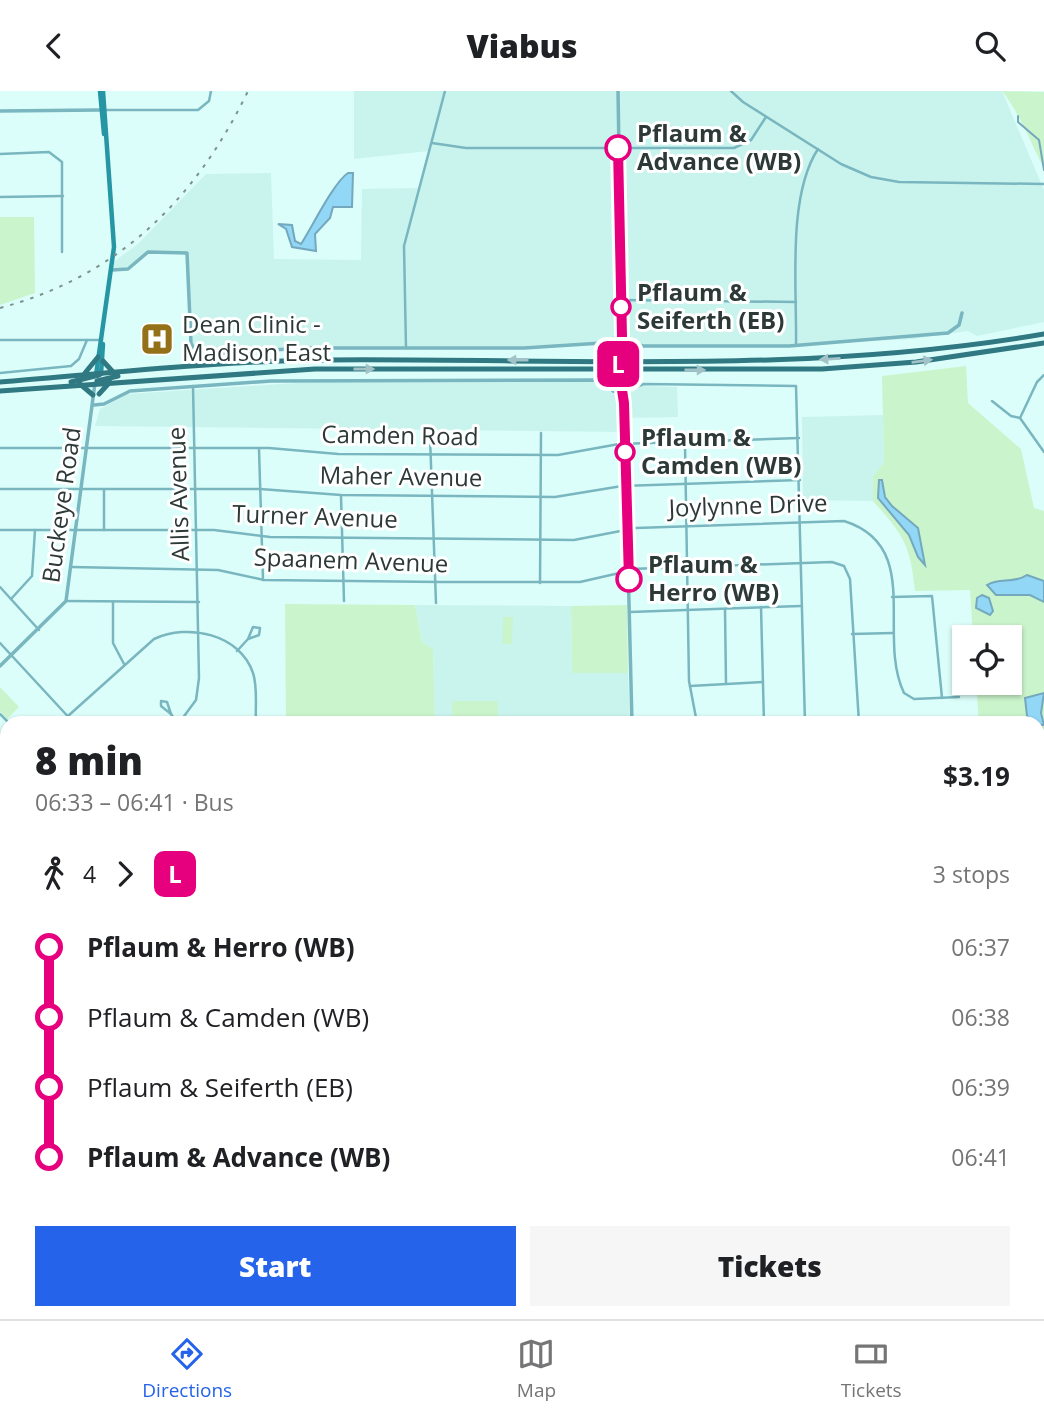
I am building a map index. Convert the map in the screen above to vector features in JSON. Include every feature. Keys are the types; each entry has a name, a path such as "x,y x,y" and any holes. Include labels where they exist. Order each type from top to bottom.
{"main road":[{"path":"98,378 114,247 102,91"},
{"path":"565,369 673,361 876,356 1044,334"},
{"path":"0,391 80,384 114,373 327,360 606,360 637,370 849,367 956,357 1044,343"},
{"path":"606,360 622,348 643,360"},
{"path":"101,359 114,373"},
{"path":"84,375 101,359"},
{"path":"0,382 84,375 110,382 294,369 601,369 643,360 673,361"},
{"path":"23,389 182,367"},
{"path":"601,369 614,374 623,383 637,370"},
{"path":"80,384 96,395 110,382"}],"street":[{"path":"0,111 192,111 206,105 211,91"},
{"path":"406,348 404,246 445,91"},
{"path":"618,91 632,716"},
{"path":"731,91 766,117 852,170 877,179 1044,184"},
{"path":"432,143 466,148 737,148 751,140 766,117"},
{"path":"796,345 799,195 807,167 818,149"},
{"path":"0,154 49,152 55,155 64,169 62,252"},
{"path":"0,197 64,197"},
{"path":"112,270 128,269 148,252 187,253 191,343 195,351 204,354 307,348 530,347 602,343 622,336 643,346 796,345 948,333 959,325 962,313"},
{"path":"621,300 797,302"},
{"path":"622,336 624,393"},
{"path":"0,340 102,340"},
{"path":"0,373 71,366 79,359 87,340"},
{"path":"622,348 623,383"},
{"path":"1020,418 1044,375"},
{"name":"Buckeye Road","path":"0,666 66,601 98,378"},
{"path":"94,405 104,404 131,391 301,380 596,380 605,381 613,391 624,393 644,384 795,385 799,438 805,716"},
{"name":"Allis Avenue","path":"184,716 194,704 198,690 200,602 193,386"},
{"path":"992,401 1011,416 1020,418 1044,451"},
{"path":"540,583 541,433"},
{"path":"430,437 436,603"},
{"name":"Camden Road","path":"0,448 259,449 328,454 562,455 625,444 799,438"},
{"path":"685,442 690,686 696,716"},
{"path":"259,449 263,580"},
{"name":"Maher Avenue","path":"0,489 260,489 341,495 541,497 626,486 685,482 800,480"},
{"path":"104,489 104,530"},
{"path":"341,495 344,601"},
{"name":"Joylynne Drive","path":"627,529 844,521 867,531 887,555 892,597"},
{"path":"11,599 32,576 35,529"},
{"name":"Turner Avenue","path":"0,530 198,531 342,538 587,539 627,529"},
{"name":"Spaanem Avenue","path":"72,567 218,570 263,580 540,583 584,582 628,570 832,562 845,566 849,574 852,634"},
{"path":"0,587 39,630"},
{"path":"942,698 933,601 929,595 892,597 893,633 904,694 914,699 942,698 959,697"},
{"path":"66,601 200,602"},
{"path":"113,602 113,643 124,664"},
{"path":"630,612 802,606"},
{"path":"761,607 764,716"},
{"path":"725,609 726,684"},
{"path":"0,643 68,716 124,664 159,637 199,633 221,638 248,663 254,677 256,716"},
{"path":"859,716 852,634 893,633"},
{"path":"237,651 248,639"},
{"path":"690,686 763,681"}],"shaded area":[{"path":"354,91 1002,91 1044,190 1044,322 977,336 968,331 913,339 796,345 643,346 625,336 602,343 524,348 307,348 204,354 193,349 187,253 148,252 128,269 112,270 112,263 138,244 206,174 271,173 274,259 361,260 362,189 419,188 429,151 354,159"},
{"path":"327,381 603,382 619,397 622,432 95,426 100,409 127,394"},
{"path":"643,386 677,387 678,417 628,418 629,394"},
{"path":"883,415 884,463 873,476 873,501 803,500 802,417"},
{"path":"415,605 571,606 572,673 628,673 630,716 435,716 433,649 422,642"}],"green space":[{"path":"1002,91 1044,92 1044,169 1020,118"},
{"path":"0,217 34,217 35,293 0,305"},
{"path":"966,366 968,403 1021,449 1034,508 1044,511 1044,716 978,716 977,695 1022,695 1022,625 972,625 970,590 915,591 911,562 904,541 873,501 873,476 884,463 882,376"},
{"path":"285,604 415,605 422,642 433,649 435,716 286,716"},
{"path":"627,605 628,673 572,673 571,606"},
{"path":"503,617 513,617 512,644 502,644"},
{"path":"0,687 19,707 10,716 4,716 0,711"},
{"path":"452,701 498,701 498,716 452,716"}],"water":[{"path":"348,173 353,173 352,207 333,207 330,218 315,234 316,251 292,247 286,229 278,224 292,225 295,241 301,244 330,195"},
{"path":"879,480 882,480 885,497 892,506 918,528 925,565 918,557 909,535 878,498"},
{"path":"1027,575 1044,581 1044,602 1030,595 996,595 987,585 996,581 1022,578"},
{"path":"982,595 989,598 993,611 990,615 976,608 977,598"},
{"path":"1044,693 1042,716 1027,716 1025,698"}],"waterway":[{"path":"1018,116 1018,122 1039,140 1044,170"}],"railway":[{"path":"0,308 43,294 82,276 117,254 149,228 178,199 204,166 248,91"}],"bus line":[{"name":"L","path":"618,148 622,336 618,357 619,377 624,393 629,579"}],"place":[{"name":"Pflaum & Advance (WB)","path":"618,148"},
{"name":"Pflaum & Seiferth (EB)","path":"621,307"},
{"name":"Dean Clinic - Madison East","path":"157,339"},
{"name":"Pflaum & Camden (WB)","path":"625,452"},
{"name":"Pflaum & Herro (WB)","path":"629,579"}]}
